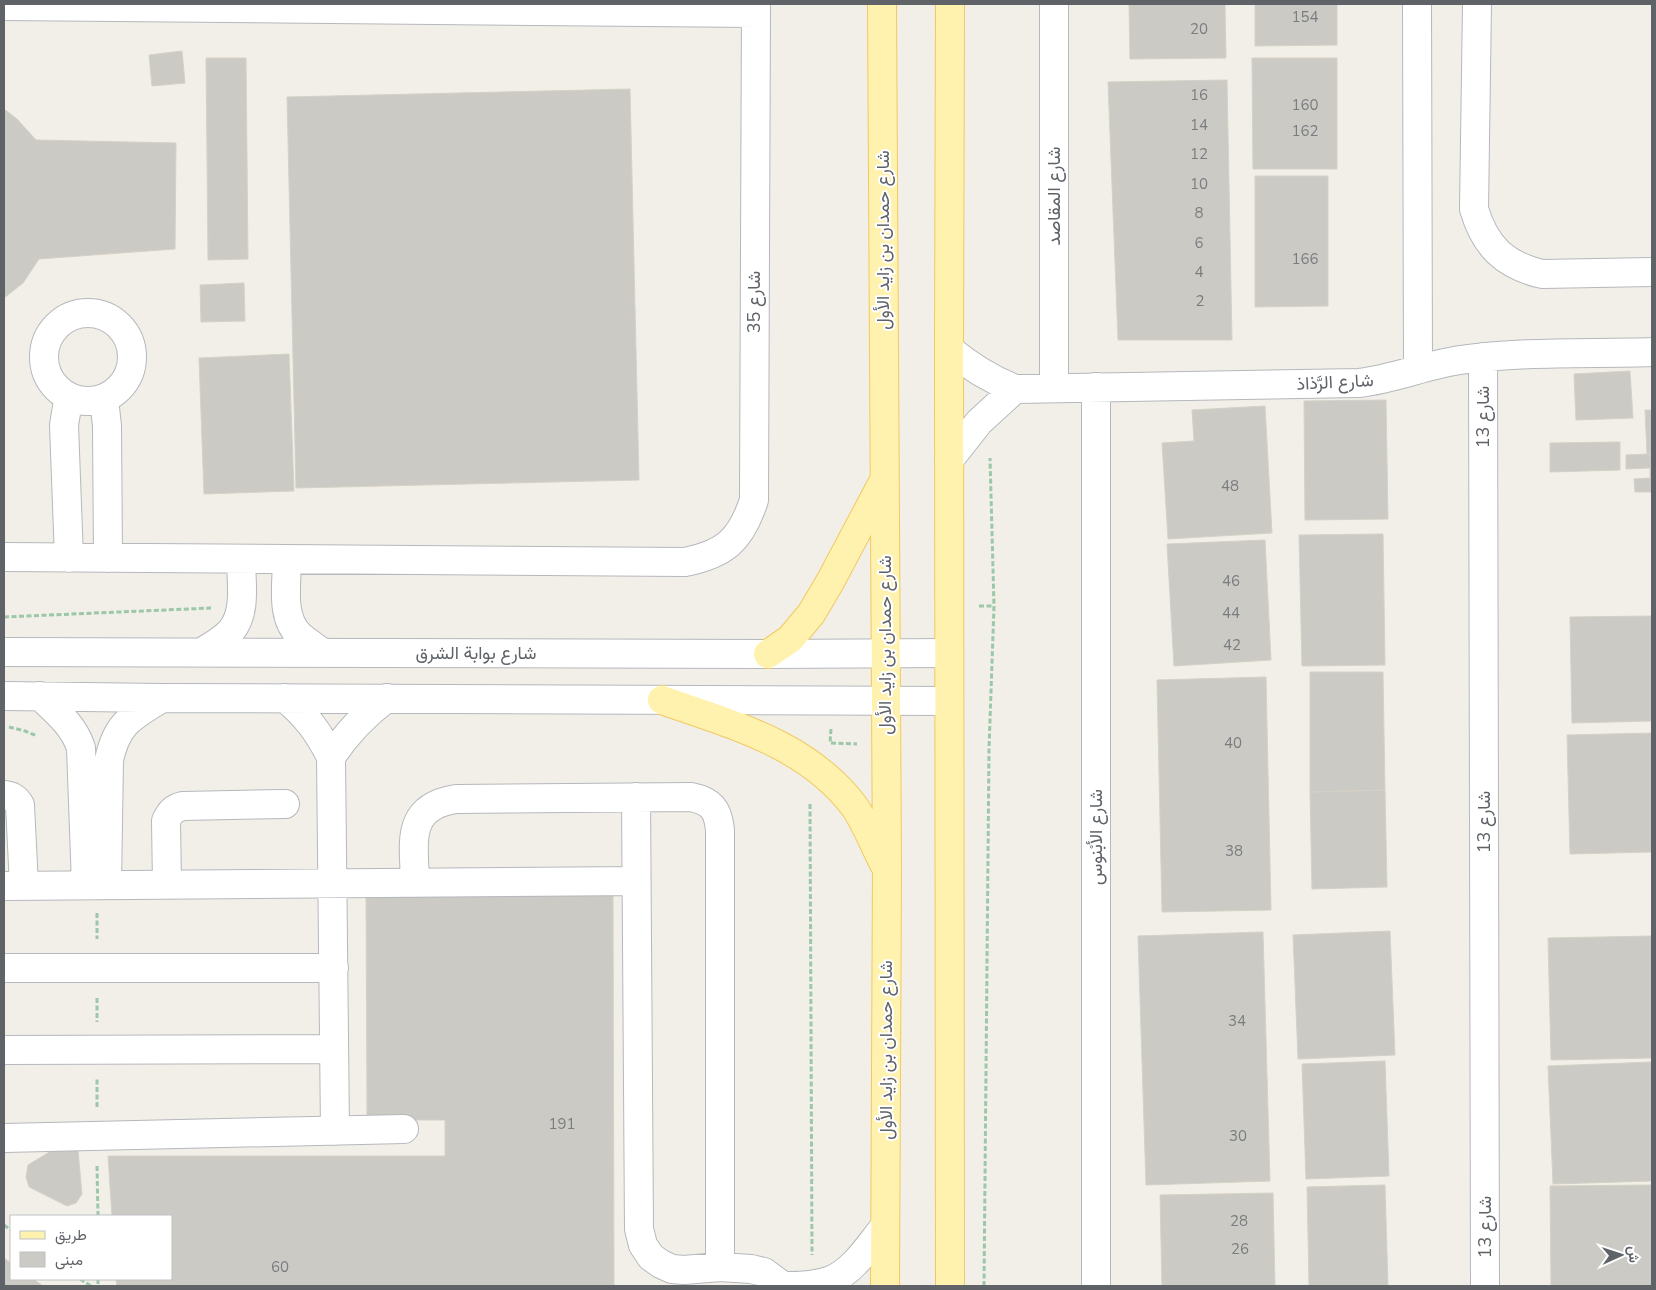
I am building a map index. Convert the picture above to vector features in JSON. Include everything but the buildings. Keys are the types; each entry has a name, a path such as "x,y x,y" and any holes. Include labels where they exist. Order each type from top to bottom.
{"main road":[{"name":"شارع حمدان بن زايد الأول","path":"882,4 887,869 885,1286"},
{"path":"950,4 950,1286"},
{"path":"768,654 790,639 811,614 884,480"},
{"path":"662,700 756,733 803,758 834,782 855,808 887,869"}],"street":[{"name":"شارع المقاصد","path":"1054,4 1054,388"},
{"path":"1417,4 1418,369"},
{"path":"1477,4 1474,209 1479,226 1488,242 1513,264 1542,274 1652,272"},
{"path":"4,6 756,9"},
{"name":"شارع 35","path":"4,557 684,562 705,558 723,548 738,535 748,518 754,500 756,9"},
{"path":"90,312 103,315 115,322 125,332 131,345 131,366 123,385 112,394 100,400 86,402 60,392 51,381 45,368 46,341 53,329 63,320 76,314 90,312"},
{"name":"شارع الرَّذاذ","path":"949,349 979,373 1015,389 1359,383 1380,380 1440,363 1483,357 1652,352"},
{"name":"شارع 13","path":"1483,357 1485,1286"},
{"name":"شارع الأبْنوس","path":"1096,387 1096,1286"},
{"path":"949,460 963,440 989,412 1015,389"},
{"path":"68,558 64,424 67,407 72,398"},
{"path":"100,400 108,426 108,558"},
{"path":"202,652 220,641 231,631 238,619 241,606 241,559"},
{"path":"287,559 286,604 289,619 299,635 323,653"},
{"name":"شارع بوابة الشرق","path":"4,652 949,653"},
{"path":"4,696 949,701"},
{"path":"40,696 71,727 78,738 81,748 97,885"},
{"path":"97,885 112,746 122,726 131,716 162,698"},
{"path":"285,698 300,710 312,724 331,757 335,1131"},
{"path":"331,757 356,724 370,710 387,698"},
{"path":"4,795 11,796 17,800 22,811 14,886 636,881"},
{"path":"415,882 413,836 417,824 422,815 432,806 444,801 456,799 691,797 702,800 712,806 719,817 720,840 720,1267"},
{"path":"636,798 639,1229 643,1245 650,1257 672,1269 738,1267 764,1272 783,1286"},
{"path":"167,884 166,821 169,813 175,808 184,806 285,804"},
{"path":"4,968 334,968"},
{"path":"4,1050 334,1049"},
{"path":"4,1138 404,1129"},
{"path":"800,1286 832,1280 848,1270 885,1226"}],"path":[{"path":"984,1286 989,749 994,606 989,412"},
{"path":"4,617 241,606"},
{"path":"800,1286 810,764"}]}
